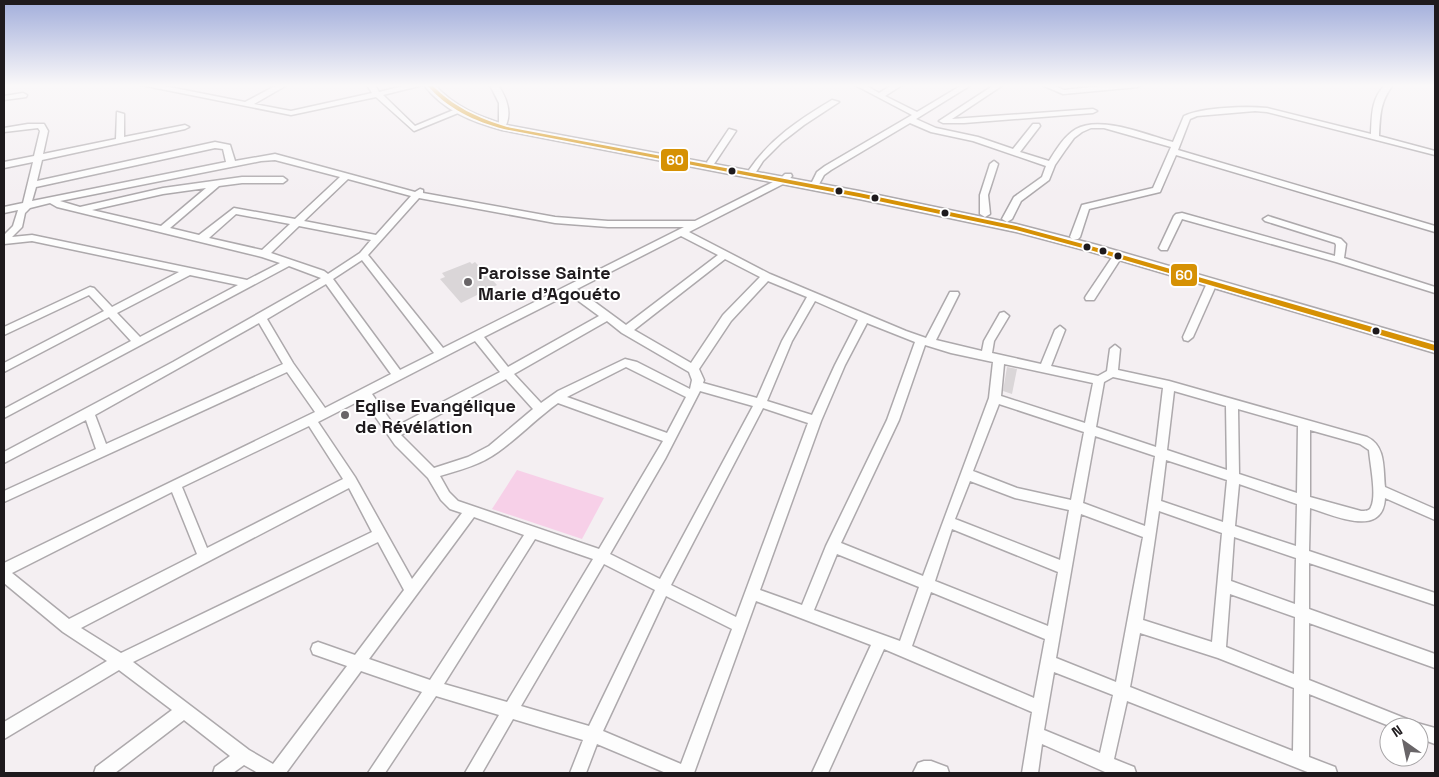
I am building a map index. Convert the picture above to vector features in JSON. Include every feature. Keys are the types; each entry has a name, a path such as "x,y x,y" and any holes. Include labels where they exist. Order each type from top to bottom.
{"main road":[{"path":"484,121 516,131 786,178 984,220 1118,255 1435,348"},
{"path":"500,121 786,178"},
{"path":"815,184 985,214 1074,237 1435,340"}],"street":[{"path":"120,121 120,141"},
{"path":"406,121 414,129 435,121"},
{"path":"753,170 782,136 805,121"},
{"path":"815,184 820,174 828,168 908,121"},
{"path":"913,121 934,130 975,139 1051,165"},
{"path":"948,121 973,121"},
{"path":"1074,237 1085,208 1157,190 1186,121"},
{"path":"1310,121 1435,153"},
{"path":"1375,138 1376,121"},
{"path":"4,130 28,126 40,126 43,128 27,205 22,212 17,227 4,240"},
{"path":"1015,153 1036,126"},
{"path":"1007,220 1017,199 1046,178 1051,165 1071,136 1090,126 1104,126 1435,229"},
{"path":"4,165 185,128"},
{"path":"711,162 732,130"},
{"path":"31,185 215,145 227,147 231,164"},
{"path":"4,210 231,164 275,157 345,177 555,220 608,224 699,224"},
{"path":"985,214 984,196 994,164"},
{"path":"264,254 345,177"},
{"path":"4,570 442,355 786,178"},
{"path":"80,210 163,191 242,180 283,180"},
{"path":"163,229 216,184"},
{"path":"4,458 89,414 261,317 364,255 418,193"},
{"path":"51,200 60,205 264,254 321,273 327,278 398,376"},
{"path":"201,239 234,211 378,238"},
{"path":"1164,248 1180,215 1339,260 1435,290"},
{"path":"1268,219 1338,241 1341,244 1339,260"},
{"path":"681,232 724,256 812,297 864,319 925,341 985,356 1099,380 1112,373 1169,385 1371,444 1375,449 1379,490 1378,508 1367,517 1361,517 1304,501 1162,452 995,398"},
{"path":"4,240 32,238 250,284"},
{"path":"364,255 442,355"},
{"path":"1090,298 1118,255"},
{"path":"626,330 724,256"},
{"path":"4,414 287,263"},
{"path":"4,368 189,271"},
{"path":"693,370 727,318 766,276"},
{"path":"1188,337 1212,283"},
{"path":"473,773 670,439 695,391 698,380 693,370 626,330 569,289"},
{"path":"4,332 90,290 110,314 139,343"},
{"path":"806,614 833,546 893,420 925,341 954,294"},
{"path":"578,773 593,735 663,587 760,403 780,354 812,297"},
{"path":"393,434 608,316"},
{"path":"985,356 989,347 989,340 1004,316"},
{"path":"261,317 289,366 322,413"},
{"path":"318,649 509,712 593,735 685,773 815,422 840,365 864,319"},
{"path":"1044,369 1060,330"},
{"path":"477,336 540,409"},
{"path":"1112,373 1116,349"},
{"path":"904,650 948,522 995,398 999,359"},
{"path":"432,474 472,461 493,449 540,409 567,391 625,363 695,391 760,403 815,422"},
{"path":"4,497 289,366"},
{"path":"1030,773 1052,635 1099,380"},
{"path":"1105,764 1123,692 1162,452 1169,385"},
{"path":"364,392 406,450 432,474 449,501 532,533 602,556 739,626"},
{"path":"558,398 670,439"},
{"path":"1218,651 1233,477 1232,402"},
{"path":"89,414 103,451"},
{"path":"311,420 351,481 411,590"},
{"path":"1301,762 1300,684 1304,555 1304,423"},
{"path":"966,474 1015,493 1076,506 1149,533"},
{"path":"68,627 351,481"},
{"path":"175,485 204,556"},
{"path":"1379,490 1435,515"},
{"path":"1154,504 1435,599"},
{"path":"4,575 68,627 120,661 243,756 274,773 471,511"},
{"path":"948,522 1064,568"},
{"path":"376,773 532,533"},
{"path":"4,730 120,661 381,534"},
{"path":"833,546 1052,635"},
{"path":"1224,585 1435,662"},
{"path":"751,593 904,650 1040,708"},
{"path":"1134,624 1218,651 1385,717"},
{"path":"820,773 880,642"},
{"path":"1048,662 1329,773"},
{"path":"102,773 185,710"},
{"path":"1036,734 1128,773"},
{"path":"221,773 243,756"},
{"path":"921,773 924,769 941,773"}],"shaded area":[{"path":"517,470 604,498 582,539 492,509"}],"building":[{"name":"Paroisse Sainte Marie d’Agouéto","path":"470,262 472,264 475,262 497,285 461,303 440,279 445,277 442,273"},
{"path":"1007,367 1017,369 1012,394 1003,391"}],"transit line":[{"name":"60","path":"485,121 506,128 859,195 1016,228 1092,248 1435,348"}],"place":[{"name":"Paroisse Sainte Marie d’Agouéto","path":"468,282"},
{"name":"Eglise Evangélique de Révélation","path":"345,415"}]}
